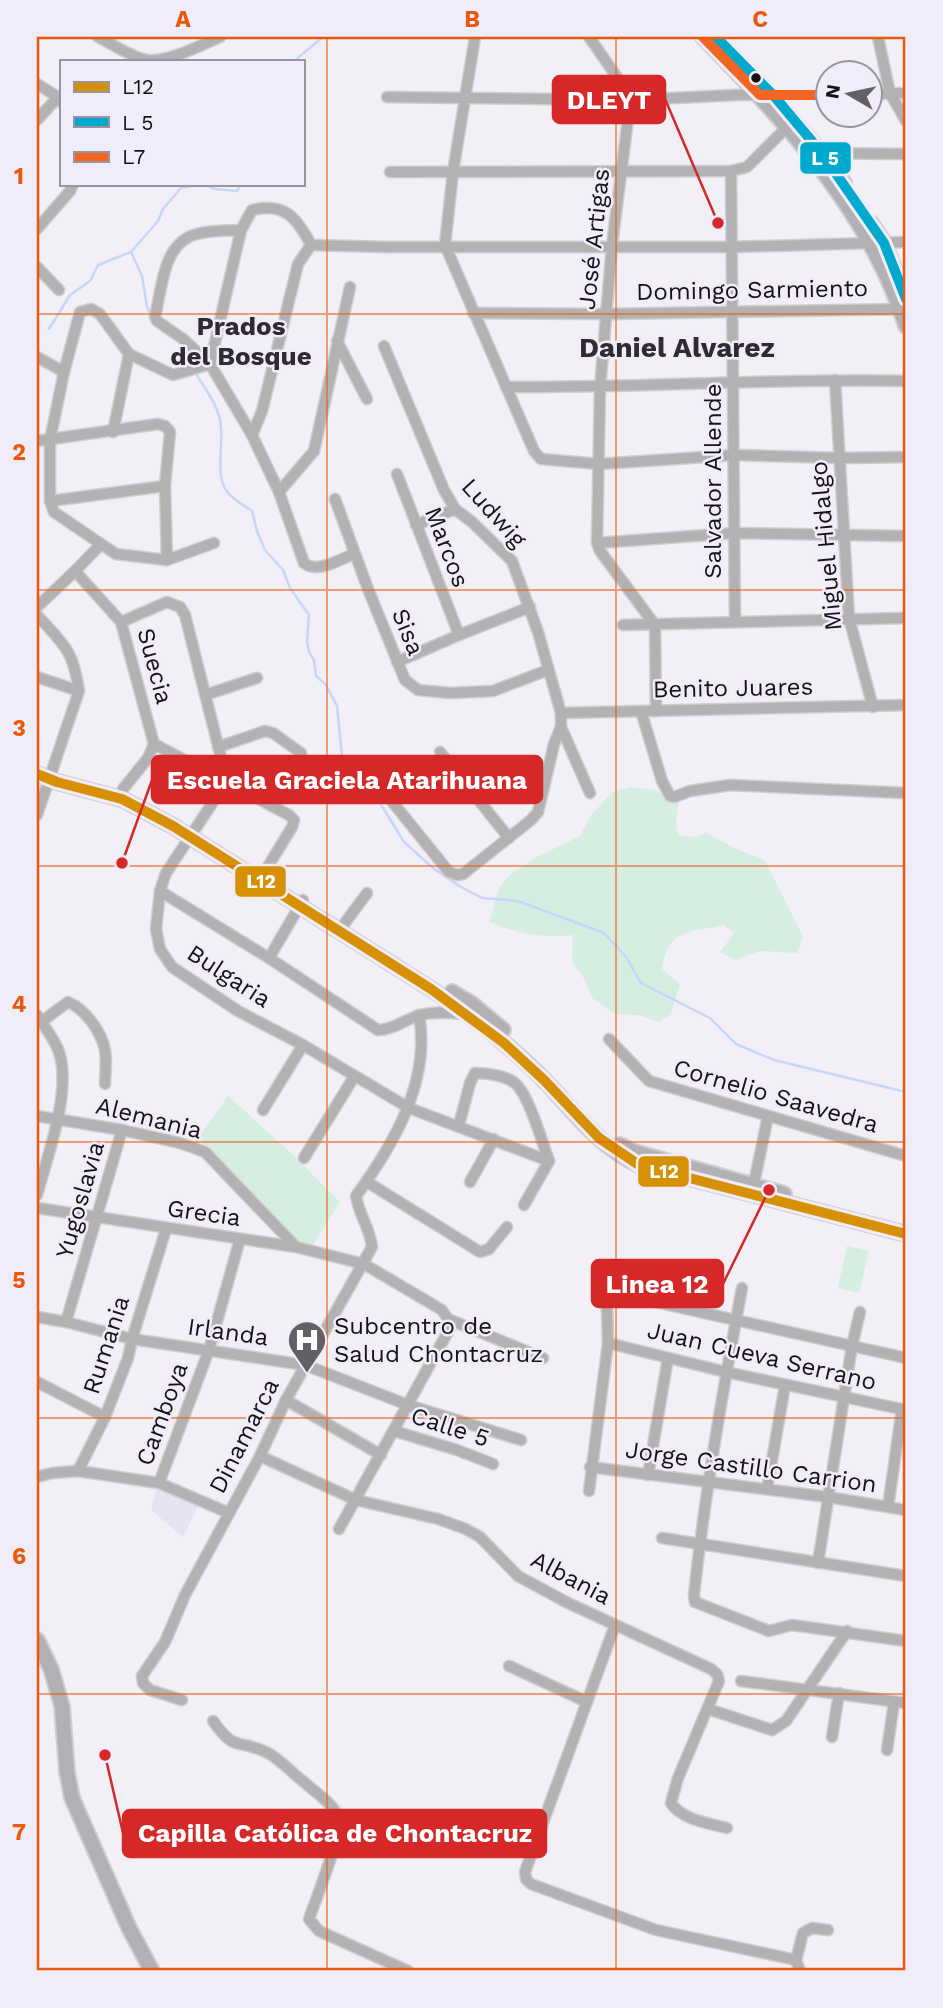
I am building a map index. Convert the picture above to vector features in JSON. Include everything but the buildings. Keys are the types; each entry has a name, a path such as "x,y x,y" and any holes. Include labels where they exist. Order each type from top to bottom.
{"main road":[{"path":"703,37 767,96"},
{"path":"716,37 817,154 844,198 878,243 905,306 906,326"},
{"path":"43,776 87,779 122,789 473,1011 518,1043 586,1115 618,1144 634,1152 753,1191 906,1234"},
{"path":"43,776 121,799 194,833"},
{"path":"753,1191 906,1226"},
{"path":"37,1640 51,1669 62,1706 67,1772 76,1809 129,1928 152,1971"}],"street":[{"path":"97,37 140,58 155,60 188,51 219,37"},
{"path":"475,37 453,172 445,245 537,455 545,461 598,464 734,455 906,457"},
{"path":"589,37 633,100"},
{"path":"878,37 890,93 906,121"},
{"path":"37,84 60,100 37,120"},
{"path":"884,93 906,93"},
{"path":"387,97 633,100 814,95"},
{"name":"José Artigas","path":"597,543 600,388 612,245 628,119 633,100"},
{"path":"390,172 732,171 747,167 790,123"},
{"path":"817,154 906,154"},
{"name":"Salvador Allende","path":"732,171 735,622"},
{"path":"37,229 72,186"},
{"path":"214,544 167,560 116,554 54,512 50,501 50,440 80,312 91,309 100,314 129,354 173,375 199,369 210,363 241,230 252,210 264,207 279,209 298,220 311,245"},
{"path":"241,230 197,233 182,240 171,251 155,317 210,363 252,435 279,492 304,563 317,568 355,554"},
{"path":"311,245 732,247 906,243"},
{"path":"252,435 262,411 298,264 311,245"},
{"path":"37,267 60,290"},
{"path":"279,492 314,451 349,286"},
{"name":"Domingo Sarmiento","path":"473,313 607,314 905,306"},
{"path":"337,341 367,399"},
{"name":"Ludwig","path":"384,346 444,490 455,509 512,561 530,607 561,713 561,727"},
{"path":"113,432 129,354"},
{"path":"37,357 64,372"},
{"name":"Miguel Hidalgo","path":"835,380 849,618 873,707"},
{"path":"506,387 600,388 734,382 906,381"},
{"path":"37,441 165,426 170,432 165,486 167,560"},
{"name":"Marcos","path":"397,474 459,635"},
{"path":"50,501 165,486"},
{"name":"Sisa","path":"335,499 405,680 418,690 450,693 493,691 548,670"},
{"path":"416,525 455,509"},
{"path":"656,711 655,625 600,551 597,543 735,533 843,537 906,536"},
{"path":"37,607 101,544"},
{"name":"Suecia","path":"75,571 121,622 154,744 148,758 122,789"},
{"path":"121,622 167,602 180,607 185,614 227,781"},
{"path":"397,662 530,607"},
{"path":"37,615 69,651 76,670 79,691 76,705 43,776 47,790 37,815"},
{"path":"622,625 906,618"},
{"path":"37,677 79,691"},
{"path":"205,695 257,678"},
{"name":"Benito Juares","path":"561,713 906,705"},
{"path":"641,711 662,781 670,796 730,785 906,793"},
{"path":"561,727 590,793"},
{"path":"373,778 449,872 457,876 509,838 538,812 554,744 561,727"},
{"path":"218,747 265,731 273,733 301,753"},
{"path":"154,744 289,815 293,820 292,827 261,877"},
{"path":"440,752 509,838"},
{"name":"Bulgaria","path":"227,781 166,873 160,891 156,929 160,949 172,967 238,1011 303,1045 409,1108 549,1161"},
{"path":"160,891 269,958 378,1030 388,1029 419,1015 473,1011"},
{"path":"342,928 367,892"},
{"path":"269,958 301,903"},
{"path":"37,1195 58,1118 63,1080 59,1052 39,1018 68,1002 84,1014 97,1029 105,1051 105,1084"},
{"name":"Dinamarca","path":"181,1700 150,1690 143,1683 142,1676 165,1642 185,1595 260,1456 286,1400 372,1247 370,1232 358,1212 356,1196 367,1182 409,1108 422,1055 419,1015"},
{"name":"Cornelio Saavedra","path":"609,1039 649,1081 906,1156"},
{"path":"263,1110 303,1045"},
{"path":"459,1125 475,1073 485,1073 515,1082 523,1094 549,1161 524,1205"},
{"path":"304,1158 354,1077"},
{"name":"Alemania","path":"37,1116 122,1130 180,1143 205,1152 296,1247"},
{"path":"753,1191 768,1116"},
{"name":"Yugoslavia","path":"66,1322 122,1130"},
{"path":"470,1182 494,1139"},
{"path":"367,1182 481,1252 489,1249 507,1227"},
{"name":"Grecia","path":"37,1208 296,1247 364,1264 442,1310 449,1319 543,1358"},
{"name":"Rumania","path":"78,1471 105,1417 128,1358 166,1229"},
{"name":"Camboya","path":"159,1483 209,1350 240,1239"},
{"path":"589,1491 608,1343 606,1268"},
{"path":"742,1288 708,1482 695,1602 769,1631 792,1625 906,1641"},
{"path":"606,1291 906,1358"},
{"path":"818,1563 852,1346 860,1312"},
{"name":"Irlanda","path":"37,1317 132,1339 305,1365 408,1405 521,1440"},
{"path":"339,1530 450,1328 449,1319"},
{"name":"Juan Cueva Serrano","path":"608,1343 726,1372 904,1410"},
{"path":"648,1475 668,1357"},
{"path":"37,1382 105,1417"},
{"path":"767,1489 785,1385"},
{"path":"286,1400 381,1455"},
{"path":"888,1507 904,1410"},
{"name":"Calle 5","path":"394,1431 493,1464"},
{"name":"Albania","path":"260,1456 356,1500 438,1519 466,1529 480,1537 518,1576 711,1669 717,1674 719,1681 678,1778 671,1803 676,1811 691,1818 727,1828"},
{"name":"Jorge Castillo Carrion","path":"590,1467 828,1497 906,1510"},
{"path":"37,1477 78,1471 159,1483 229,1513"},
{"path":"662,1538 906,1576"},
{"path":"615,1625 525,1872 526,1879 531,1884 656,1930 796,1959"},
{"path":"708,1709 772,1730 786,1721 847,1631"},
{"path":"509,1666 587,1702"},
{"path":"741,1681 906,1703"},
{"path":"832,1737 839,1693"},
{"path":"887,1750 894,1702"},
{"path":"213,1721 226,1739 234,1744 268,1753 328,1803 337,1815 340,1823 336,1842 309,1919 313,1926 408,1971"},
{"path":"800,1971 796,1959 803,1933 812,1928 828,1930"}],"shaded area":[{"path":"158,1486 199,1504 183,1537 151,1510"}],"green space":[{"path":"630,787 656,790 665,798 679,800 676,821 678,835 694,837 707,833 765,861 803,937 797,953 760,951 734,960 720,952 734,933 724,925 683,934 665,955 662,969 680,984 671,1014 659,1022 639,1015 616,1014 593,999 583,977 572,962 573,935 530,934 489,922 500,886 511,874 533,859 580,836 590,817 612,792"},
{"path":"228,1096 340,1202 313,1245 298,1243 198,1138"},
{"path":"847,1246 869,1251 859,1293 838,1288"}],"waterway":[{"path":"295,60 323,37"},
{"path":"151,316 142,276 131,252 158,221 163,209 181,188 192,186"},
{"path":"207,186 237,191 240,186"},
{"path":"49,329 70,295 90,281 98,265 131,252"},
{"path":"187,347 194,370 219,416 220,468 224,487 232,497 252,511 265,550 283,570 290,588 309,615 309,652 314,660 316,676 326,685 337,706 342,756 355,776 357,787 364,795 372,793 377,798 404,842 434,869 482,898 518,901 604,933 626,957 641,983 710,1018 736,1044 774,1060 906,1092"}],"transit line":[{"name":"L7","path":"703,37 760,95 814,95"},
{"path":"716,37 774,96 821,152 884,243 906,299"},
{"name":"L12","path":"37,774 122,799 173,826 431,989 504,1043 544,1080 599,1138 639,1165 906,1234"}],"place":[{"name":"DLEYT","path":"718,223"},
{"name":"Escuela Graciela Atarihuana","path":"122,863"},
{"name":"Linea 12","path":"769,1190"},
{"name":"Subcentro de Salud Chontacruz","path":"307,1374"},
{"name":"Capilla Católica de Chontacruz","path":"105,1755"}],"district":[{"name":"Prados del Bosque","path":"241,341"},
{"name":"Daniel Alvarez","path":"677,347"}]}
